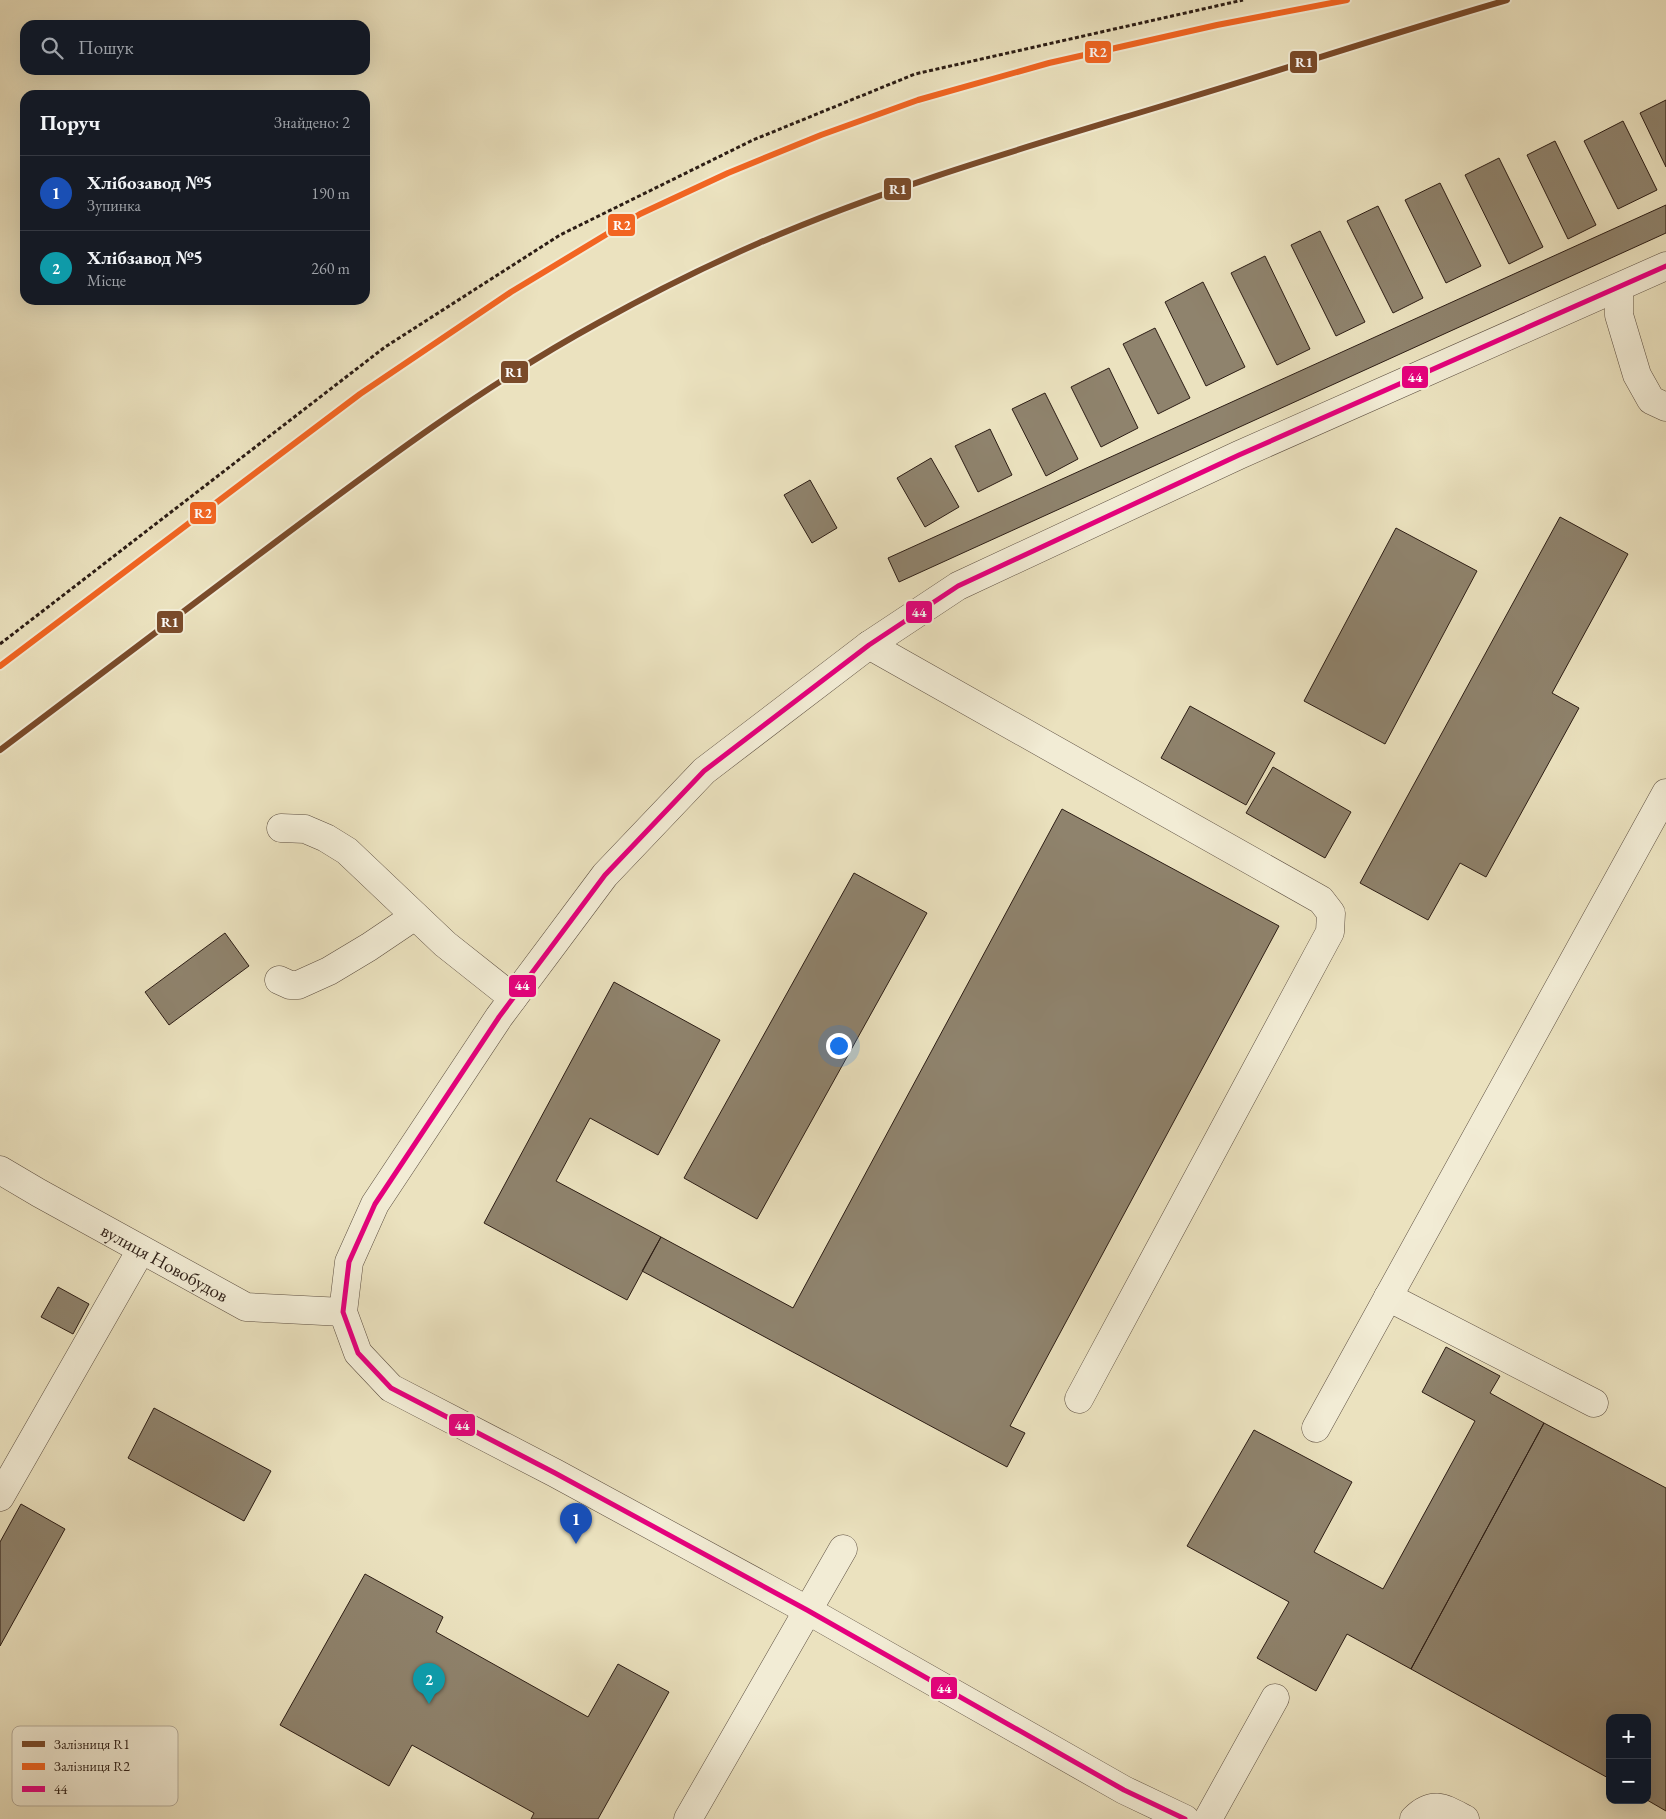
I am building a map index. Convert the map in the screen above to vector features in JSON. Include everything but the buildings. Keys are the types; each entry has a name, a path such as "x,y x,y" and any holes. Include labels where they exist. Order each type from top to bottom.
{"street":[{"path":"1174,1817 807,1610 555,1473 391,1388 358,1353 342,1312 349,1262 375,1204 514,998 605,875 704,771 869,645 958,586 1239,454 1666,266"},
{"path":"1618,288 1619,315 1637,375 1651,400 1666,407"},
{"path":"869,645 1320,900 1331,913 1330,932 1079,1399"},
{"path":"1316,1428 1666,793"},
{"path":"282,828 305,829 326,838 347,851 445,944 514,998"},
{"path":"279,980 290,986 298,985 369,947 415,916"},
{"name":"вулиця Новобудов","path":"0,1170 39,1194 246,1307 342,1312"},
{"path":"0,1497 141,1250"},
{"path":"1388,1297 1594,1404"},
{"path":"688,1819 843,1549"},
{"path":"1208,1819 1275,1698"},
{"path":"1414,1819 1424,1810 1435,1808 1445,1809 1464,1819"}],"path":[{"path":"0,644 385,347 560,234 752,140 915,74 1243,0"}],"rail line":[{"name":"R2","path":"0,666 360,394 511,292 640,214 728,173 821,135 918,100 1049,63 1217,25 1347,0"},
{"name":"R1","path":"0,750 312,514 472,400 555,347 677,281 738,252 811,221 917,182 1025,147 1507,0"}],"transit line":[{"name":"44","path":"1185,1819 1124,1790 807,1610 555,1473 391,1388 358,1353 343,1312 349,1262 375,1204 499,1017 605,875 704,771 869,645 958,586 1239,455 1666,266"}],"place":[{"name":"Хлібозавод №5","path":"576,1544"},
{"name":"Хлібзавод №5","path":"429,1704"}]}
